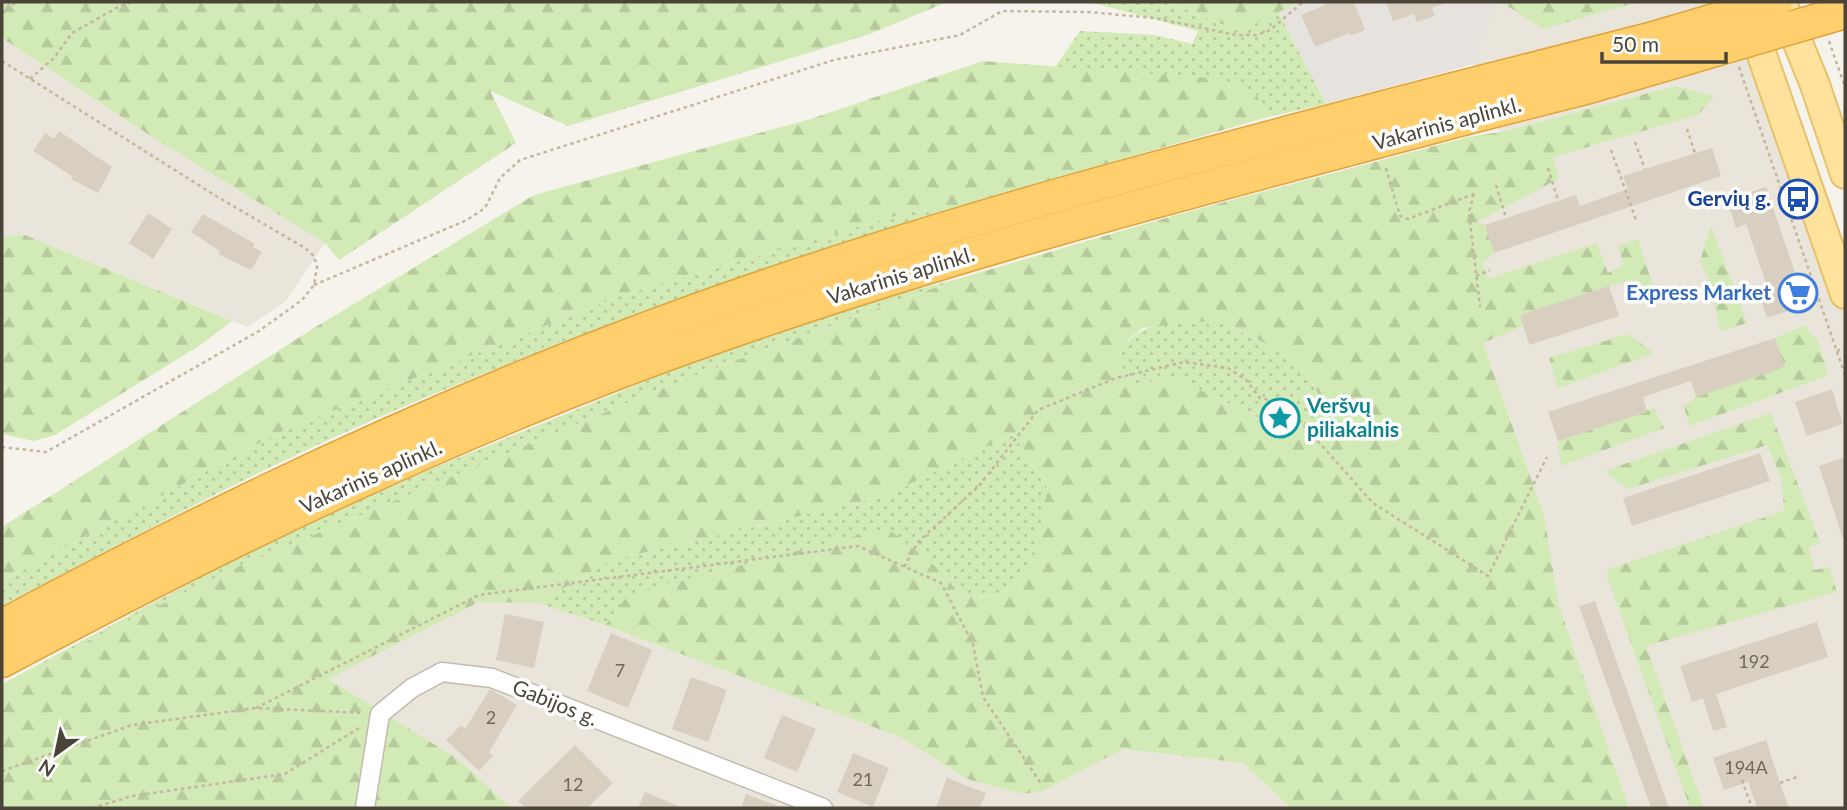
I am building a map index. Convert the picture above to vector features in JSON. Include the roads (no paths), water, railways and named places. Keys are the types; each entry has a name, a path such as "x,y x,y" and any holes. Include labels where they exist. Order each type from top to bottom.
{"highway":[{"name":"Vakarinis aplinkl.","path":"2,626 146,548 328,461 511,381 698,309 891,246 1169,163 1650,39 1776,2"},
{"name":"Vakarinis aplinkl.","path":"2,662 179,566 356,482 536,405 721,335 934,265 1184,193 1589,87 1845,12"}],"main road":[{"path":"1744,2 1845,294"},
{"path":"1782,2 1815,85 1845,174"}],"street":[{"name":"Gabijos g.","path":"365,808 380,714 412,688 442,672 492,678 823,808"}],"place":[{"name":"Gervių g.","path":"1798,199"},
{"name":"Express Market","path":"1798,293"},
{"name":"Veršvų piliakalnis","path":"1280,418"}]}
